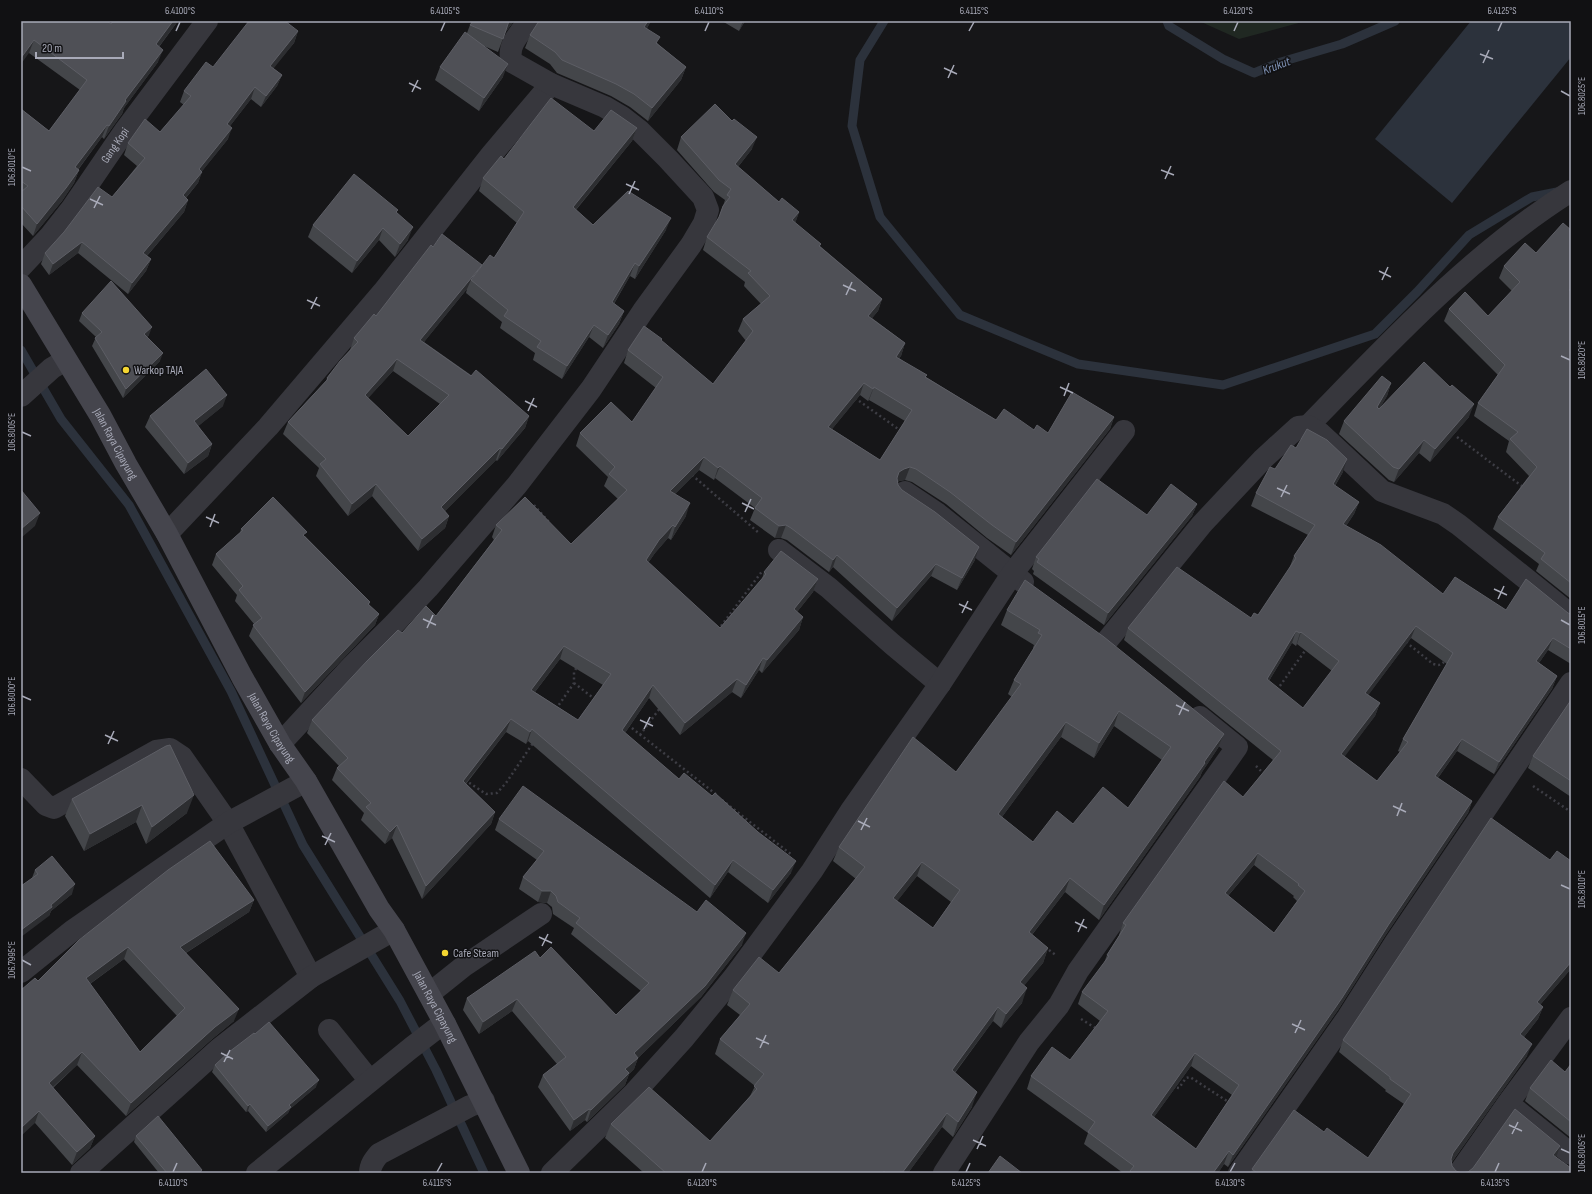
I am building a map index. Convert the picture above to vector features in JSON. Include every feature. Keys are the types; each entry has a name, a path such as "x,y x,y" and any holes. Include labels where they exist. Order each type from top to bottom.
{"main road":[{"name":"Jalan Raya Cipayung","path":"21,285 59,364 100,415 280,744 393,931 429,994 441,1026 477,1103 519,1173"}],"street":[{"name":"Gang Kopi","path":"21,267 50,236 72,208 126,130 207,21"},
{"path":"280,744 353,665 428,588 517,485 590,389 643,311 691,245 704,223 708,210 703,197 668,158 640,131 622,117 605,107 551,84 512,62 510,51 514,41 529,21"},
{"path":"166,534 268,427 378,298 491,155 551,84"},
{"path":"1308,426 1438,295 1485,253 1545,207 1571,191"},
{"path":"21,396 59,364"},
{"path":"1106,642 1202,524 1263,459 1290,434 1298,427 1308,426 1320,433 1382,491 1443,514 1459,525 1571,615"},
{"path":"552,1173 635,1092 684,1038 734,977 812,871 852,810 940,684 1012,574 1124,431"},
{"path":"905,492 938,514 1012,574 1037,592"},
{"path":"779,550 829,588 940,684"},
{"path":"1087,629 1124,657"},
{"path":"1238,1173 1348,1016 1571,683"},
{"path":"944,1173 1029,1042 1059,1005 1078,970 1237,747 1183,704"},
{"path":"21,779 46,805 54,808 156,751 170,749 182,757 236,819 311,977"},
{"path":"21,972 72,932 236,819 304,783"},
{"path":"429,994 464,966 541,914"},
{"path":"81,1173 219,1049 311,977 393,931"},
{"path":"1459,1173 1508,1103 1571,1018"},
{"path":"258,1173 411,1048 441,1026"},
{"path":"329,1030 370,1081"},
{"path":"368,1171 379,1154 477,1103"},
{"path":"1508,1103 1571,1154"}],"path":[{"path":"851,395 881,415 903,433"},
{"path":"1457,437 1526,489"},
{"path":"688,472 779,550 716,633"},
{"path":"517,485 552,525"},
{"path":"1404,641 1433,664 1438,666 1442,665 1449,655"},
{"path":"1274,695 1310,643"},
{"path":"553,714 574,683 574,672 578,666"},
{"path":"574,683 598,702"},
{"path":"640,735 662,706"},
{"path":"622,721 812,871"},
{"path":"460,776 472,786 486,794 497,793 506,783 536,740"},
{"path":"1237,747 1268,779"},
{"path":"1512,771 1571,812"},
{"path":"1039,943 1078,970"},
{"path":"1059,1005 1102,1033"},
{"path":"1169,1086 1175,1089 1179,1088 1186,1078 1190,1077 1208,1087 1232,1104"}],"shaded area":[{"path":"1199,21 1306,21 1239,39"},
{"path":"1471,21 1571,21 1571,57 1452,203 1375,139"}],"building":[{"path":"21,21 107,21 111,24 113,21 173,21 156,44 163,50 125,100 126,101 109,126 107,125 75,167 79,170 37,224 21,206 21,192 28,186 21,181 21,109 49,131 87,80 34,40 21,58"},
{"path":"249,21 285,21 298,31 270,66 282,75 266,96 255,87 227,124 232,128 199,169 202,172 183,195 188,200 143,253 151,259 132,283 82,242 53,264 45,253 64,232 98,187 112,197 145,158 128,143 145,119 160,132 191,96 184,91 206,62 213,67"},
{"path":"473,21 509,21 503,39 470,25"},
{"path":"539,21 648,21 644,27 660,37 656,43 686,67 652,108 634,94 616,84 562,60 555,52 530,35"},
{"path":"465,32 508,64 484,98 440,67"},
{"path":"551,98 594,131 611,110 637,128 573,207 593,225 628,191 671,218 639,266 635,263 612,302 624,311 608,335 594,325 567,366 537,347 541,341 504,316 508,310 471,280 490,255 494,258 524,212 483,178 501,156 504,159"},
{"path":"715,104 732,121 734,119 757,137 735,164 779,202 782,198 799,212 792,220 821,244 819,246 882,299 868,316 905,343 896,357 927,375 925,377 996,420 1004,409 1034,430 1037,425 1048,433 1072,392 1114,417 1016,542 950,492 916,469 910,467 899,472 897,478 898,485 902,490 935,512 979,547 962,578 936,564 897,608 837,555 833,560 791,528 786,525 779,526 755,508 762,498 720,466 718,468 704,457 670,491 690,503 675,527 673,525 659,540 646,560 720,628 766,574 764,572 781,551 818,579 794,609 803,617 767,660 763,658 746,685 737,679 685,723 653,685 622,730 679,779 684,773 712,796 715,793 758,832 796,861 773,890 733,860 715,885 532,729 530,732 511,719 463,781 495,812 426,886 397,825 390,832 366,807 371,803 337,768 348,758 312,720 398,630 402,633 426,606 436,616 502,530 496,525 525,497 571,544 627,490 609,474 615,467 580,433 611,402 632,422 663,377 628,350 644,326 662,339 661,340 713,384 753,331 743,319 770,296 748,273 751,271 707,237 719,217 723,206 730,197 727,195 731,189 719,180 681,137","holes":["864,383 873,389 874,387 912,410 880,460 828,427","564,646 611,674 578,720 531,690"]},
{"path":"354,174 398,210 396,212 413,227 400,244 383,228 357,261 313,225"},
{"path":"1563,223 1571,230 1571,288 1569,290 1571,292 1571,583 1541,559 1545,553 1498,517 1537,467 1510,439 1518,432 1478,403 1505,365 1449,309 1465,292 1488,316 1520,282 1504,266 1525,243 1536,253"},
{"path":"442,234 482,265 420,340 471,376 476,370 529,416 502,449 500,448 441,507 449,516 422,539 376,484 352,504 320,464 326,459 288,422 328,379 327,378 340,361 358,342 354,338 374,314 376,316 431,245 433,247","holes":["397,359 449,395 408,436 365,395"]},
{"path":"111,281 152,327 144,334 163,353 126,389 95,338 102,332 82,313"},
{"path":"1424,362 1450,387 1452,385 1474,404 1435,449 1424,440 1399,469 1393,467 1344,421 1382,376 1391,383 1377,407 1379,409"},
{"path":"206,369 227,395 194,421 212,444 188,463 150,416"},
{"path":"1307,429 1327,440 1347,459 1333,484 1359,502 1343,524 1381,545 1443,594 1455,577 1506,610 1526,579 1571,614 1571,649 1553,638 1536,661 1557,676 1499,762 1462,739 1435,776 1472,801 1389,924 1342,998 1233,1155 1229,1151 1213,1173 1130,1173 1134,1166 1088,1132 1095,1122 1031,1076 1052,1047 1070,1060 1108,1011 1082,992 1109,956 1107,955 1126,925 1123,923 1224,781 1243,797 1281,751 1128,628 1177,567 1251,618 1254,613 1258,615 1296,558 1294,556 1315,525 1256,493 1270,467 1275,469 1291,445 1296,448","holes":["1416,626 1453,653 1403,739 1408,742 1377,781 1341,754 1380,703 1365,693","1296,631 1301,632 1339,661 1303,708 1267,679","1258,853 1299,884 1298,885 1305,891 1274,933 1225,893","1195,1053 1239,1085 1196,1149 1151,1115"]},
{"path":"1097,479 1147,515 1171,484 1197,504 1108,613 1037,562 1039,559 1036,557"},
{"path":"21,490 40,513 21,529"},
{"path":"273,497 307,532 303,535 370,602 368,604 379,614 305,692 253,625 262,618 239,590 243,586 216,554 243,530 241,529"},
{"path":"1025,580 1104,637 1224,734 1104,905 1070,878 1029,932 1048,948 1020,982 1027,988 1006,1014 998,1007 952,1070 977,1092 958,1122 947,1113 902,1173 886,1173 884,1171 882,1173 666,1173 611,1124 649,1087 710,1141 757,1089 754,1086 764,1074 720,1039 750,1004 733,990 759,957 779,973 865,867 839,847 913,737 956,772 1021,684 1014,680 1042,635 1038,633 1040,630 1007,610","holes":["1119,711 1171,747 1128,808 1103,787 1073,824 1057,811 1033,842 998,814 1066,722 1099,743","922,862 960,890 933,928 893,898"]},
{"path":"1571,700 1571,781 1533,756"},
{"path":"170,745 194,795 152,827 142,805 90,834 72,799"},
{"path":"523,786 697,912 706,900 746,933 705,986 634,1053 638,1058 625,1069 629,1073 591,1110 589,1109 574,1120 543,1075 566,1057 517,999 483,1022 467,998 535,951 540,958 551,947 616,1015 649,983 576,923 580,918 558,902 556,896 551,891 542,891 523,877 544,851 499,819"},
{"path":"1491,818 1550,860 1557,851 1571,861 1571,962 1537,1002 1543,1007 1520,1034 1532,1044 1453,1153 1451,1159 1452,1166 1456,1171 1462,1173 1257,1173 1252,1169 1294,1110 1324,1132 1327,1128 1368,1158 1411,1094 1390,1079 1390,1077 1343,1040"},
{"path":"210,841 254,900 180,947 239,1009 215,1027 131,1103 82,1052 49,1083 95,1136 77,1152 39,1111 21,1128 21,990 35,978 38,981 79,940 168,870","holes":["128,947 185,1008 140,1052 86,978"]},
{"path":"52,856 75,884 51,905 52,907 21,930 21,886 38,874 35,870"},
{"path":"269,1022 319,1080 289,1105 291,1107 268,1126 250,1104 248,1106 215,1065 229,1052"},
{"path":"1551,1060 1565,1072 1571,1064 1571,1122 1530,1088"},
{"path":"1515,1109 1560,1146 1553,1155 1571,1168 1571,1173 1462,1173 1468,1172 1473,1168"},
{"path":"158,1116 202,1170 199,1173 167,1173 136,1136"},
{"path":"1000,1156 1022,1173 988,1173"}],"waterway":[{"path":"884,21 860,60 852,126 880,217 960,315 1078,364 1223,385 1375,334 1417,292 1469,235 1532,197 1557,192"},
{"name":"Krukut","path":"1167,21 1169,26 1223,59 1254,73 1281,62 1342,44 1395,21"},
{"path":"21,350 61,419 129,505 231,691 303,845 400,1001 436,1070 484,1173"}],"place":[{"name":"Warkop TAJA","path":"126,370"},
{"name":"Cafe Steam","path":"445,953"}]}
